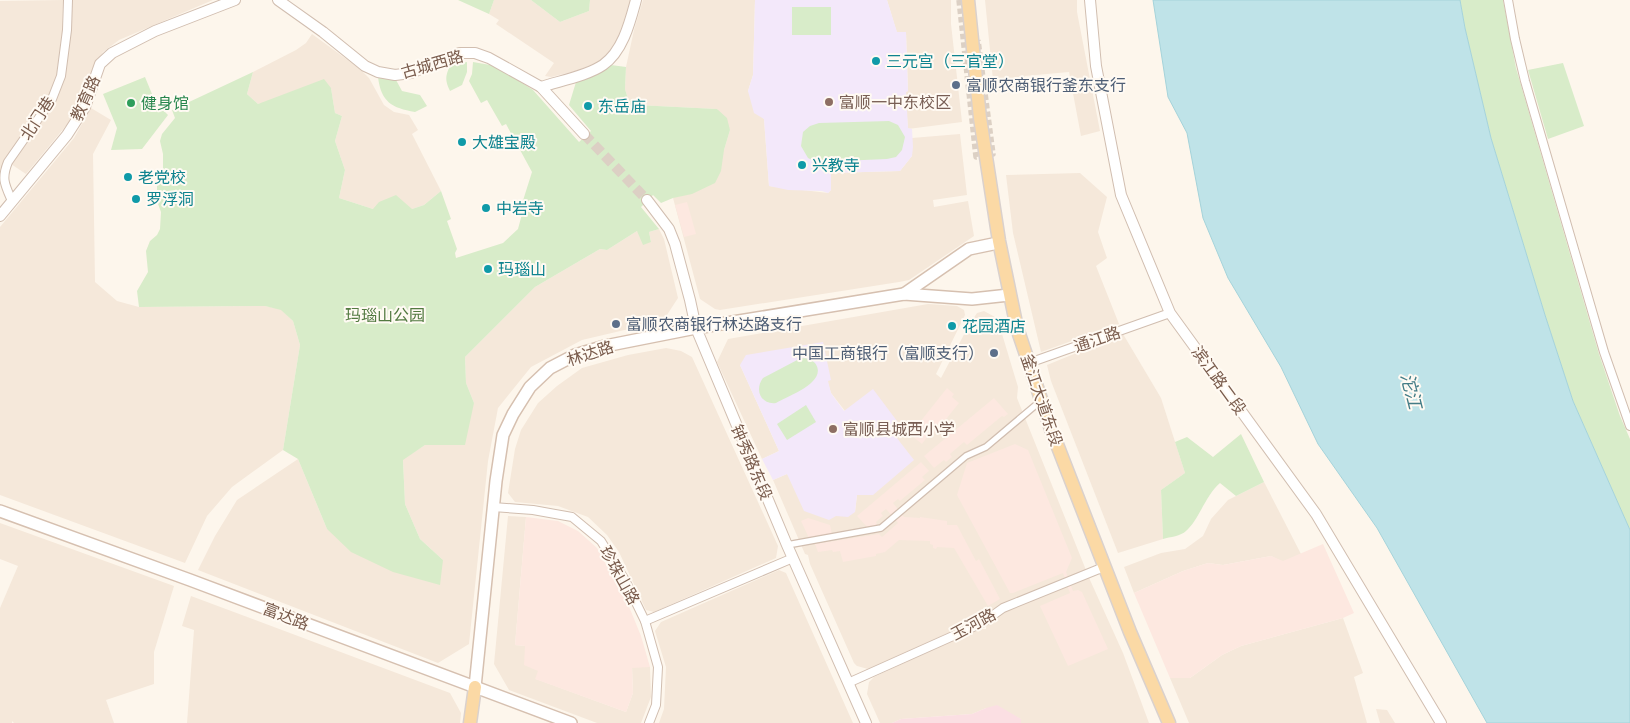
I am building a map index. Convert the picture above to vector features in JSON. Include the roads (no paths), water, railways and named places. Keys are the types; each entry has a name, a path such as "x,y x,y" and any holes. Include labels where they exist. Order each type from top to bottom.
{"main road":[{"name":"釜江大道东段","path":"962,0 975,126 992,244 1006,296"},
{"name":"釜江大道东段","path":"968,0 980,118 1012,330 1130,632 1168,723"},
{"path":"904,294 969,249 992,244"},
{"path":"904,294 972,299 1006,296"},
{"name":"林达路","path":"475,687 493,507 504,435 513,414 530,387 550,368 575,355 605,346 696,328 904,294"},
{"name":"釜江大道东段","path":"1026,364 1045,431 1160,723"},
{"name":"富达路","path":"0,511 571,723"},
{"path":"470,723 475,687"}],"street":[{"name":"北门巷","path":"12,201 4,184 4,172 8,162 52,99 60,76 67,30 68,0"},
{"name":"教育路","path":"0,216 67,135 85,107 100,64 112,53 163,28 236,0"},
{"name":"古城西路","path":"278,0 323,32 365,66 378,72 395,75 411,73 460,54 475,53 490,58 541,87 584,134"},
{"path":"541,87 589,72 603,65 616,52 624,37 636,0"},
{"name":"滨江路二段","path":"1090,0 1096,66 1121,195 1170,314 1316,514 1442,723"},
{"path":"1508,0 1515,39 1526,82 1604,352 1630,426"},
{"name":"钟秀路东段","path":"647,200 669,229 675,244 696,328 787,545 866,723"},
{"name":"通江路","path":"1026,364 1170,314"},
{"path":"787,545 881,528 966,456 986,448 1036,404"},
{"name":"珍珠山路","path":"493,507 533,510 572,517 601,541 625,580 645,621 658,667 656,705 649,723"},
{"path":"645,621 793,558"},
{"name":"玉河路","path":"848,683 982,623 1003,608 1099,569"}],"water":[{"name":"沱江","path":"1153,0 1460,0 1491,138 1545,315 1573,401 1630,530 1630,723 1487,723 1377,528 1318,444 1281,367 1228,278 1203,218 1187,133 1168,97"}],"tunnel":[{"path":"959,0 976,157 993,154 978,40"},
{"path":"584,134 647,200"}],"place":[{"name":"三元宫（三官堂）","path":"876,61"},
{"name":"富顺农商银行釜东支行","path":"956,85"},
{"name":"富顺一中东校区","path":"829,102"},
{"name":"健身馆","path":"131,103"},
{"name":"东岳庙","path":"588,106"},
{"name":"大雄宝殿","path":"462,142"},
{"name":"兴教寺","path":"802,165"},
{"name":"老党校","path":"128,177"},
{"name":"罗浮洞","path":"136,199"},
{"name":"中岩寺","path":"486,208"},
{"name":"玛瑙山","path":"488,269"},
{"name":"富顺农商银行林达路支行","path":"616,324"},
{"name":"花园酒店","path":"952,326"},
{"name":"中国工商银行（富顺支行）","path":"994,353"},
{"name":"富顺县城西小学","path":"833,429"}],"park label":[{"name":"玛瑙山公园","path":"385,315"}]}
